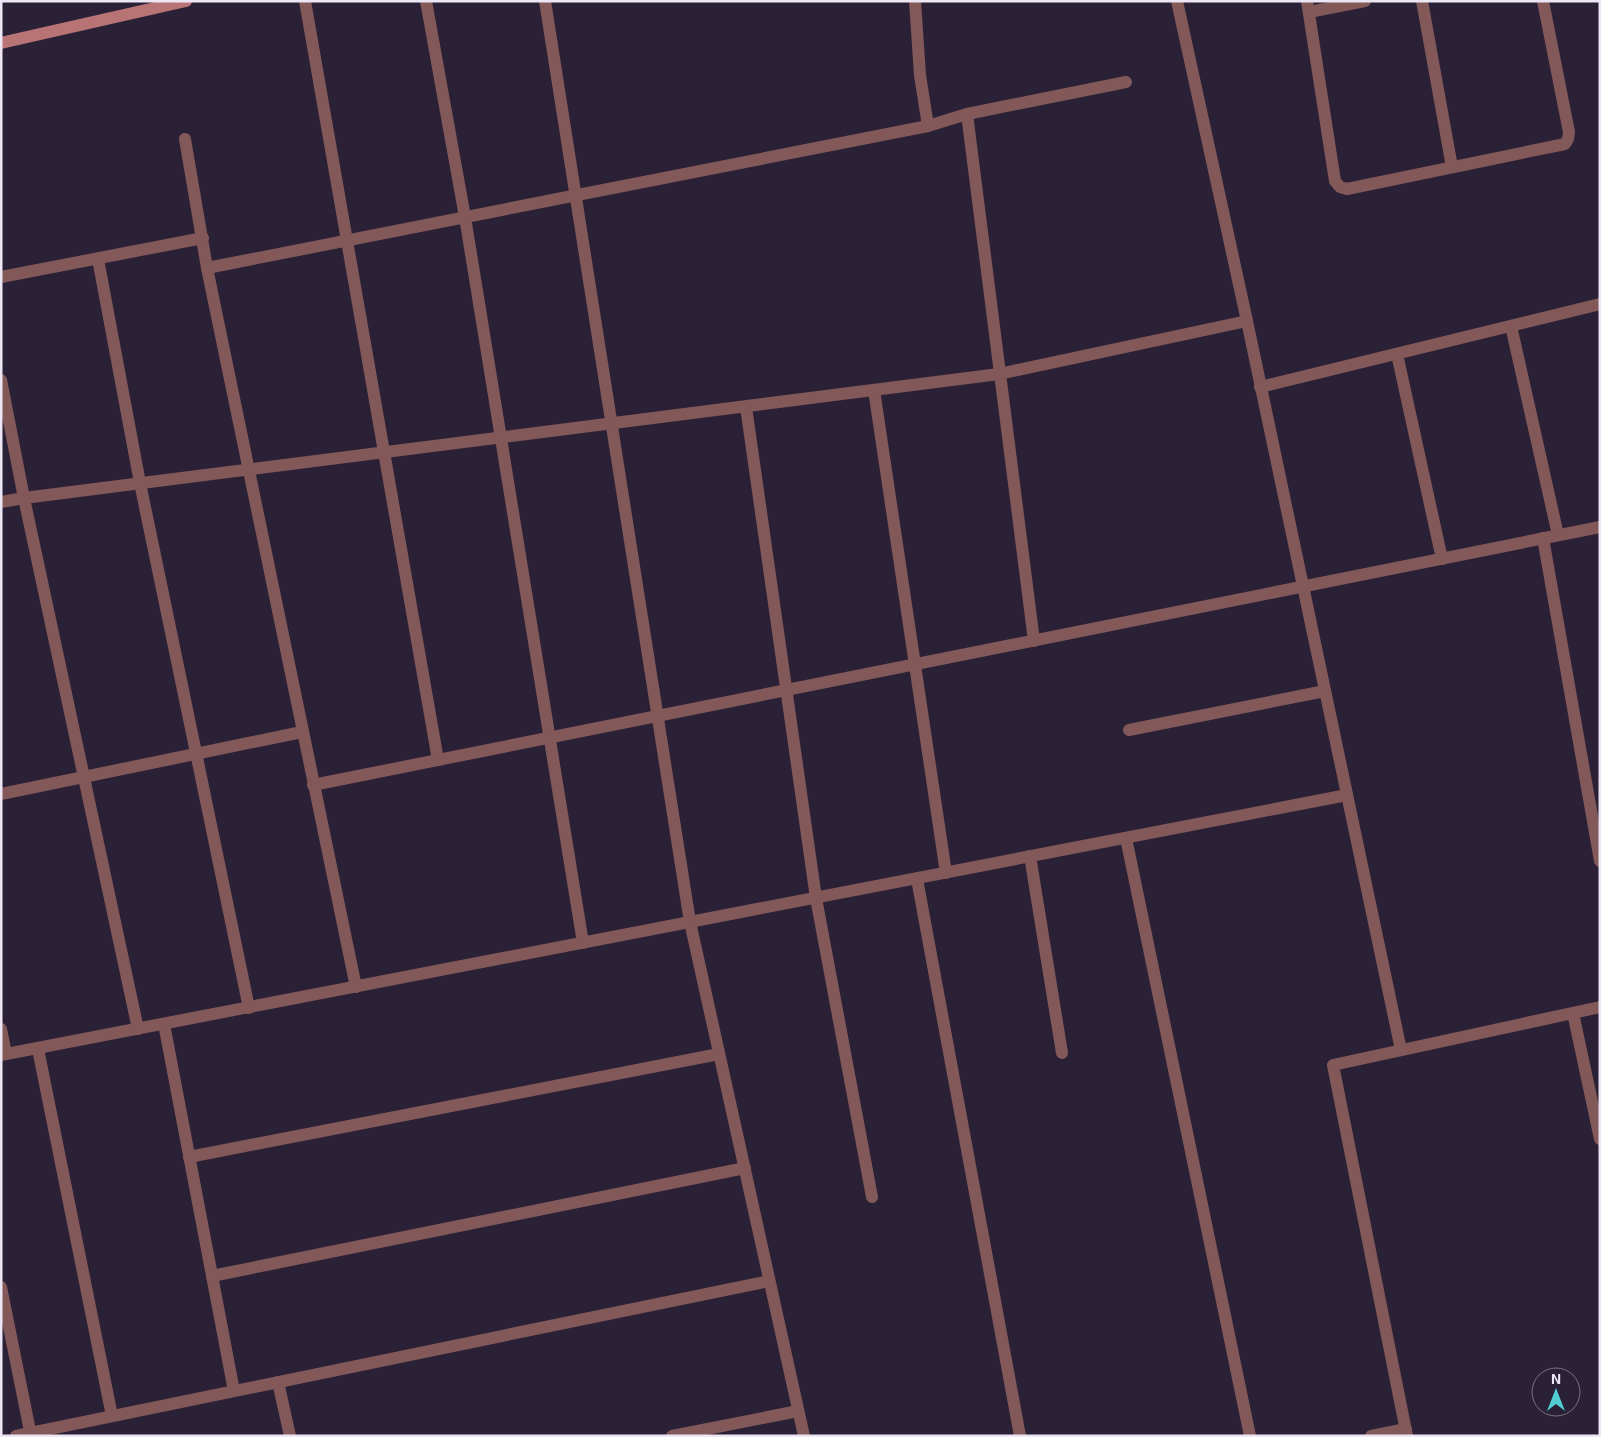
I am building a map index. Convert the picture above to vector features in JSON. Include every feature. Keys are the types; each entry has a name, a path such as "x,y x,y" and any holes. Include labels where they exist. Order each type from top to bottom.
{"main road":[{"path":"1,43 186,1"}],"street":[{"path":"305,1 438,760"},
{"path":"426,1 465,217 583,943"},
{"path":"545,1 690,922 804,1436"},
{"path":"915,1 920,75 928,126"},
{"path":"1177,1 1247,321 1401,1050"},
{"path":"1365,1 1308,7 1335,181 1340,187 1346,189 1565,144 1569,132 1542,1"},
{"path":"1422,1 1452,168"},
{"path":"207,268 928,126 967,114 1126,82"},
{"path":"967,114 1034,641"},
{"path":"185,139 207,268 356,987"},
{"path":"1,277 203,238"},
{"path":"98,259 140,483 249,1008"},
{"path":"1260,387 1600,304"},
{"path":"1,502 999,374 1247,321"},
{"path":"1511,326 1558,535"},
{"path":"1397,354 1442,559"},
{"path":"1,380 24,498 138,1029"},
{"path":"874,390 946,873"},
{"path":"746,407 816,898 872,1197"},
{"path":"313,785 1600,527"},
{"path":"1543,538 1600,861"},
{"path":"1129,730 1325,691"},
{"path":"1,794 302,732"},
{"path":"1,1029 4,1055 1347,795"},
{"path":"1126,838 1250,1436"},
{"path":"1030,856 1062,1053"},
{"path":"916,879 1020,1436"},
{"path":"1371,1436 1406,1432 1333,1065 1600,1007"},
{"path":"1573,1013 1600,1140"},
{"path":"164,1024 234,1391"},
{"path":"38,1048 112,1416"},
{"path":"189,1157 719,1054"},
{"path":"212,1276 745,1168"},
{"path":"16,1436 769,1281"},
{"path":"1,1287 31,1434"},
{"path":"278,1382 290,1436"},
{"path":"672,1436 798,1411"}]}
